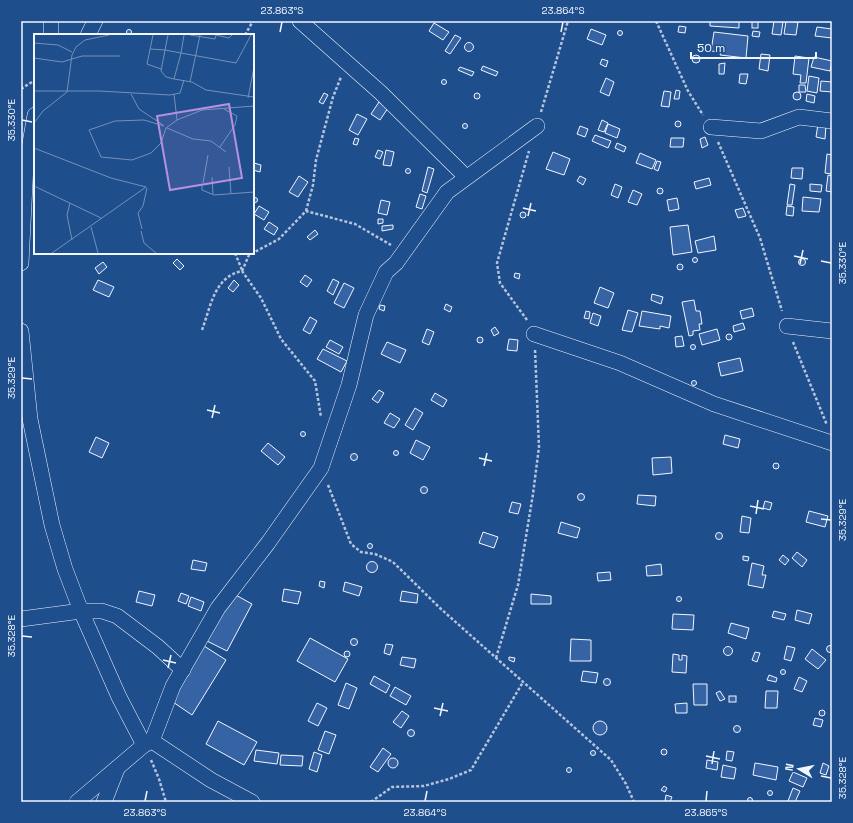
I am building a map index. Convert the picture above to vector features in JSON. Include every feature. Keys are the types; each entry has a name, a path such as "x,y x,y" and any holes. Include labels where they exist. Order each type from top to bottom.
{"street":[{"path":"51,21 51,34"},
{"path":"88,34 95,21"},
{"path":"300,21 381,93 466,176"},
{"path":"711,127 761,131 799,117 832,121"},
{"path":"21,263 26,165 34,121"},
{"path":"77,802 148,743 182,670 218,608 268,543 321,468 349,385 366,315 386,272 396,263 447,192 466,176 537,126"},
{"path":"786,326 832,331"},
{"path":"21,331 30,419 52,525 65,569 81,611 119,698 148,743 252,802"},
{"path":"534,334 620,363 714,404 831,437"},
{"path":"21,619 81,611 102,611 117,616 158,647 182,670"},
{"path":"104,802 117,768"}],"path":[{"path":"246,34 253,21"},
{"path":"656,21 688,91 711,127 760,238 786,326 831,437"},
{"path":"254,252 279,239 306,211 313,185 316,160 333,97 347,63"},
{"path":"21,89 34,81"},
{"path":"306,211 355,224 404,252"},
{"path":"235,254 242,271 261,298 282,339 315,381 321,424"},
{"path":"242,271 251,254"},
{"path":"202,330 216,289 231,273 242,271"},
{"path":"321,468 350,544 361,552 375,554 393,562 441,609 611,760 626,784 634,802"},
{"path":"371,802 392,787 424,786 449,779 471,770 523,682"},
{"path":"148,743 166,802"}],"building":[{"path":"710,21 739,21 739,28 710,26"},
{"path":"752,21 758,21 758,28 752,28"},
{"path":"774,21 783,22 781,35 772,34"},
{"path":"786,21 798,22 796,35 784,34"},
{"path":"434,23 449,32 443,40 429,31"},
{"path":"679,26 686,27 685,33 678,32"},
{"path":"817,27 832,29 832,38 815,36"},
{"path":"591,29 606,35 602,45 587,39"},
{"path":"127,30 131,30 131,34 127,34"},
{"path":"618,31 622,31 622,35 618,35"},
{"path":"753,31 760,32 759,37 752,36"},
{"path":"714,32 748,36 746,58 720,55 721,52 711,51"},
{"path":"455,35 461,38 450,54 445,51"},
{"path":"467,43 471,43 473,47 471,51 467,51 465,49 465,45"},
{"path":"761,54 770,55 768,71 759,69"},
{"path":"696,55 699,56 699,62 696,63 693,62 692,59 693,56"},
{"path":"795,56 809,58 806,83 800,83 801,75 793,74"},
{"path":"814,57 832,61 830,71 811,67"},
{"path":"602,59 608,61 606,67 600,64"},
{"path":"725,63 724,74 719,74 719,64"},
{"path":"483,66 498,72 496,76 481,70"},
{"path":"460,67 474,72 472,76 458,70"},
{"path":"740,74 748,74 746,84 739,83"},
{"path":"809,76 819,78 817,93 807,91"},
{"path":"606,78 614,82 609,96 600,92"},
{"path":"444,79 447,82 444,85 441,82"},
{"path":"821,81 832,82 832,92 820,91"},
{"path":"799,85 805,85 806,92 799,92"},
{"path":"676,90 680,91 679,99 674,99"},
{"path":"664,91 671,92 669,107 661,106"},
{"path":"797,92 800,93 800,99 797,100 794,99 793,96 794,93"},
{"path":"324,93 328,95 323,104 319,102"},
{"path":"477,93 480,96 477,99 474,96"},
{"path":"807,94 815,96 814,103 806,101"},
{"path":"379,102 388,108 380,120 371,114"},
{"path":"357,114 367,119 358,135 349,130"},
{"path":"602,120 608,123 604,132 598,130"},
{"path":"678,121 681,124 678,127 675,124"},
{"path":"463,124 467,124 467,128 463,128"},
{"path":"608,124 620,129 617,138 605,133"},
{"path":"818,124 826,125 825,139 816,137"},
{"path":"580,126 588,129 585,137 577,134"},
{"path":"595,135 611,141 608,148 592,141"},
{"path":"705,137 708,145 702,148 700,139"},
{"path":"355,138 359,139 357,145 353,144"},
{"path":"671,138 684,138 683,147 670,147"},
{"path":"617,143 626,147 624,152 615,148"},
{"path":"378,150 383,152 380,159 375,157"},
{"path":"386,150 394,152 391,166 383,165"},
{"path":"553,152 570,159 564,175 546,169"},
{"path":"640,153 656,160 652,169 636,163"},
{"path":"827,154 832,155 832,174 825,173"},
{"path":"657,161 661,162 658,171 654,169"},
{"path":"254,163 261,165 260,172 254,170"},
{"path":"428,167 434,169 427,193 422,191"},
{"path":"792,168 803,168 802,179 791,178"},
{"path":"406,169 410,169 410,173 406,173"},
{"path":"828,175 832,176 832,192 826,191"},
{"path":"299,176 308,182 298,197 289,192"},
{"path":"580,176 586,179 583,185 577,181"},
{"path":"709,178 711,185 696,189 694,182"},
{"path":"615,184 622,187 618,198 611,195"},
{"path":"790,184 795,185 792,205 787,205"},
{"path":"810,184 822,185 821,192 810,191"},
{"path":"660,188 663,191 660,194 657,191"},
{"path":"633,190 642,194 637,205 628,202"},
{"path":"420,194 426,196 422,209 416,207"},
{"path":"803,197 821,199 819,212 802,211"},
{"path":"254,198 257,198 257,202 254,202"},
{"path":"677,198 679,209 669,211 667,200"},
{"path":"381,200 390,202 387,215 378,213"},
{"path":"259,206 269,212 264,220 254,214"},
{"path":"787,206 794,207 793,216 786,215"},
{"path":"743,208 746,216 738,218 735,210"},
{"path":"523,212 526,215 523,218 520,215"},
{"path":"378,219 383,219 383,223 378,224"},
{"path":"269,222 278,228 274,235 264,229"},
{"path":"393,225 393,229 382,231 382,226"},
{"path":"688,225 692,252 673,255 670,227"},
{"path":"315,230 318,234 310,240 307,237"},
{"path":"714,236 716,250 698,253 695,241"},
{"path":"695,257 698,260 695,263 692,260"},
{"path":"177,259 184,266 180,270 173,263"},
{"path":"802,259 805,262 802,265 799,262"},
{"path":"103,262 107,267 99,274 95,268"},
{"path":"680,264 683,267 680,270 677,267"},
{"path":"515,273 520,274 519,279 514,277"},
{"path":"305,275 312,280 307,287 300,282"},
{"path":"333,279 339,282 333,295 327,291"},
{"path":"98,280 114,287 109,297 93,290"},
{"path":"234,280 239,285 233,292 228,288"},
{"path":"344,283 354,288 344,308 334,303"},
{"path":"600,287 614,293 608,308 594,303"},
{"path":"652,294 663,297 661,304 651,300"},
{"path":"694,300 696,311 700,311 702,324 699,324 700,330 693,331 693,335 689,336 682,302"},
{"path":"446,304 452,307 450,312 444,309"},
{"path":"380,305 385,306 384,311 379,309"},
{"path":"752,308 754,316 742,319 740,311"},
{"path":"628,310 638,313 632,332 622,330"},
{"path":"586,311 590,312 589,319 584,318"},
{"path":"642,311 671,316 669,328 660,326 660,329 639,326"},
{"path":"593,313 601,316 598,326 590,323"},
{"path":"310,317 317,321 310,334 303,330"},
{"path":"743,323 745,329 734,332 733,326"},
{"path":"495,327 499,333 494,336 491,330"},
{"path":"427,329 434,332 429,345 422,342"},
{"path":"717,329 720,340 702,345 699,334"},
{"path":"729,334 732,337 729,340 726,337"},
{"path":"682,336 684,346 676,347 675,337"},
{"path":"480,337 483,340 480,343 477,340"},
{"path":"509,339 518,340 517,351 507,350"},
{"path":"330,340 343,347 339,354 326,347"},
{"path":"387,342 406,350 400,363 381,354"},
{"path":"693,344 696,347 693,350 690,347"},
{"path":"323,349 347,361 341,372 317,359"},
{"path":"740,358 743,371 721,376 718,363"},
{"path":"694,380 697,383 694,386 691,383"},
{"path":"379,390 384,393 378,403 372,399"},
{"path":"435,393 447,400 443,407 431,400"},
{"path":"415,408 423,413 413,430 405,425"},
{"path":"390,413 400,419 394,428 384,423"},
{"path":"303,431 306,434 303,437 300,434"},
{"path":"725,435 740,439 738,448 723,444"},
{"path":"96,437 109,443 102,458 89,452"},
{"path":"416,440 430,447 423,460 410,453"},
{"path":"268,443 285,457 278,465 261,451"},
{"path":"394,451 398,451 398,455 394,455"},
{"path":"354,454 357,457 354,460 351,457"},
{"path":"671,457 672,473 653,475 652,458"},
{"path":"776,463 779,466 776,469 773,466"},
{"path":"424,486 428,490 424,494 420,490"},
{"path":"581,493 584,494 584,500 581,501 578,500 577,497 578,494"},
{"path":"638,495 656,496 655,506 637,504"},
{"path":"765,501 772,503 770,510 763,508"},
{"path":"512,502 521,504 518,514 509,512"},
{"path":"809,511 828,516 825,527 806,522"},
{"path":"742,516 751,518 749,533 740,532"},
{"path":"561,522 580,528 577,538 558,533"},
{"path":"483,532 498,537 494,548 479,543"},
{"path":"719,532 722,533 722,539 719,540 716,539 715,536 716,533"},
{"path":"368,544 372,544 372,548 368,548"},
{"path":"797,552 807,560 802,567 792,558"},
{"path":"783,555 789,560 785,565 779,560"},
{"path":"743,556 749,557 748,561 743,560"},
{"path":"193,560 207,563 205,571 191,569"},
{"path":"370,562 374,562 376,563 376,571 370,572 367,569 367,565"},
{"path":"752,563 764,566 762,575 766,575 763,588 748,585"},
{"path":"661,564 662,575 647,576 646,566"},
{"path":"610,572 611,580 598,581 597,573"},
{"path":"320,581 325,582 324,588 319,586"},
{"path":"345,582 362,587 359,596 343,591"},
{"path":"284,589 301,592 298,604 282,601"},
{"path":"139,591 155,595 152,606 136,602"},
{"path":"402,591 418,594 417,603 400,601"},
{"path":"181,593 189,596 186,604 178,601"},
{"path":"232,593 252,604 227,651 207,641"},
{"path":"531,594 551,596 551,604 531,604"},
{"path":"191,597 204,602 201,611 188,606"},
{"path":"677,597 681,597 681,601 677,601"},
{"path":"797,610 812,614 809,624 795,620"},
{"path":"774,611 786,614 784,620 772,617"},
{"path":"673,614 694,615 693,630 672,629"},
{"path":"731,623 749,628 746,639 728,633"},
{"path":"310,638 348,659 335,682 297,661"},
{"path":"354,638 357,639 357,645 354,646 351,645 350,642 351,639"},
{"path":"571,639 591,640 591,661 570,661"},
{"path":"386,644 393,645 390,655 384,653"},
{"path":"204,646 226,660 192,715 170,700"},
{"path":"728,646 733,651 728,656 723,651"},
{"path":"787,646 795,648 791,661 784,659"},
{"path":"830,646 833,649 830,652 827,649"},
{"path":"812,649 826,660 818,669 805,659"},
{"path":"347,651 350,654 347,657 344,654"},
{"path":"755,652 760,653 757,662 752,660"},
{"path":"673,654 679,655 679,660 682,660 682,655 687,656 686,673 672,672"},
{"path":"402,657 416,659 414,668 400,665"},
{"path":"509,657 515,658 514,662 509,660"},
{"path":"783,669 786,672 783,675 780,672"},
{"path":"583,671 598,673 596,683 581,681"},
{"path":"769,675 777,678 776,682 767,680"},
{"path":"374,676 390,685 386,693 370,684"},
{"path":"799,677 807,681 802,692 794,689"},
{"path":"607,679 610,682 607,685 604,682"},
{"path":"346,683 357,688 349,709 338,705"},
{"path":"693,684 707,684 707,705 694,705"},
{"path":"395,687 411,696 406,705 390,696"},
{"path":"720,691 725,699 720,701 716,693"},
{"path":"766,691 778,691 777,708 765,708"},
{"path":"729,696 736,696 736,702 729,702"},
{"path":"317,703 327,708 318,726 308,721"},
{"path":"687,703 687,713 676,713 675,704"},
{"path":"822,710 825,713 822,716 819,713"},
{"path":"402,711 409,716 401,728 393,722"},
{"path":"815,718 823,720 821,727 813,725"},
{"path":"218,721 257,742 244,765 206,744"},
{"path":"600,721 605,723 607,728 605,733 600,735 595,733 593,728 595,723"},
{"path":"737,726 740,729 737,732 734,729"},
{"path":"411,729 414,730 414,736 411,737 408,736 407,733 408,730"},
{"path":"325,731 336,735 329,754 318,750"},
{"path":"383,748 391,754 378,772 370,767"},
{"path":"664,749 667,752 664,755 661,752"},
{"path":"256,750 279,753 277,764 254,761"},
{"path":"593,750 596,753 593,756 590,753"},
{"path":"727,751 734,752 732,761 726,760"},
{"path":"314,752 322,755 317,772 309,769"},
{"path":"281,755 303,756 302,766 280,765"},
{"path":"391,758 395,758 398,763 395,768 391,768 388,765 388,761"},
{"path":"707,760 718,762 717,770 706,768"},
{"path":"755,763 778,767 776,780 753,775"},
{"path":"823,763 829,766 826,775 820,773"},
{"path":"723,765 736,768 734,779 721,777"},
{"path":"567,768 571,768 571,772 567,772"},
{"path":"793,772 807,778 803,787 789,781"},
{"path":"664,786 667,788 665,792 661,790"},
{"path":"793,788 800,791 795,802 791,802 788,801"},
{"path":"770,790 773,793 770,796 767,793"},
{"path":"666,795 672,797 670,802 665,801"},
{"path":"750,797 753,800 750,803 747,800"}]}
